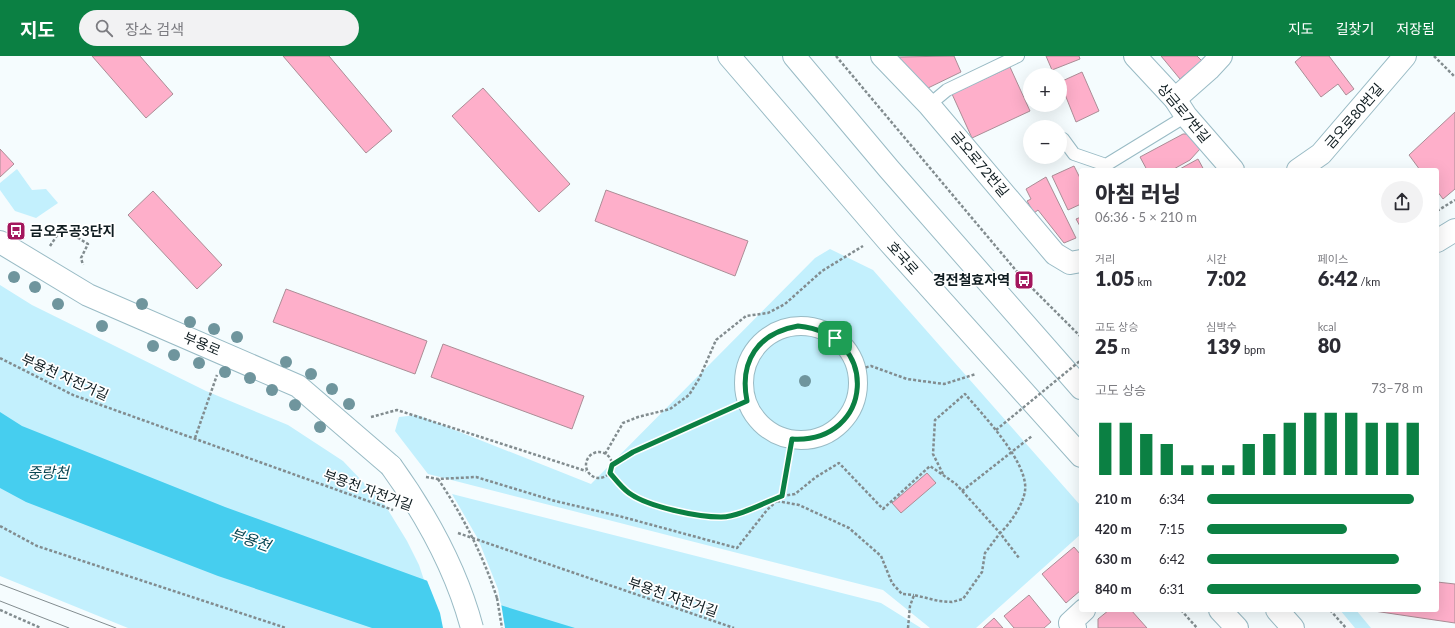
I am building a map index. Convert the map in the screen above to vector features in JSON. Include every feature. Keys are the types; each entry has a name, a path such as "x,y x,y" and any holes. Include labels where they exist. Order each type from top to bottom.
{"street":[{"name":"호국로","path":"730,56 888,242 1079,454"},
{"path":"794,56 889,169 1079,386"},
{"name":"금오로72번길","path":"882,56 929,105 1055,254 1070,263 1079,261"},
{"name":"상금로7번길","path":"1135,56 1231,168"},
{"path":"1181,108 1209,69 1221,56"},
{"name":"금오로80번길","path":"1301,168 1321,154 1405,56"},
{"path":"1439,240 1455,230"},
{"name":"부용로","path":"0,242 88,295 298,386 391,466 418,506 442,548 465,601 472,628"},
{"path":"798,326 824,331 844,346 856,370 858,382 856,394 847,417 828,433 804,440 780,436 760,422 747,401 744,388 748,362 763,341 773,333 785,328 798,326"},
{"path":"1222,612 1236,628"},
{"path":"1279,612 1293,628"}],"lane":[{"path":"929,105 947,90 1018,56"},
{"path":"1067,144 1074,154 1106,165 1181,108"}],"path":[{"path":"836,56 1024,280 1079,335"},
{"path":"1434,56 1455,77"},
{"path":"1439,209 1455,200"},
{"path":"49,247 62,228 88,244 81,258"},
{"path":"605,454 623,423 638,417 670,409 689,395 699,379 716,340 746,316 768,313 785,304 822,271 866,244"},
{"name":"부용천 자전거길","path":"0,358 73,395 396,510"},
{"path":"996,430 1079,362"},
{"path":"856,370 871,366 907,379 944,384 976,374"},
{"path":"195,438 217,375"},
{"path":"777,501 799,505 849,528 881,556 892,583 902,594 952,602 963,599 982,572 985,553 1022,502 1026,490 1019,463 996,430 965,394 935,420 933,454 943,474"},
{"path":"612,465 633,452 747,401"},
{"path":"371,418 397,410 586,471 593,478 597,479 606,477 610,473 612,465 609,456 597,452 590,455 586,462 586,471"},
{"path":"367,414 376,423"},
{"path":"962,491 1032,436"},
{"path":"419,473 425,477 438,479 476,477 555,501 619,516 737,548 767,510 782,496 792,439"},
{"path":"610,473 629,494 649,503 687,514 722,517 740,512 782,496 795,494 816,477 839,463 883,509 930,466 943,474 962,491 1000,533 1020,558"},
{"path":"438,479 466,523 487,568 497,598 502,628"},
{"path":"0,526 37,546 286,628"},
{"name":"부용천 자전거길","path":"455,532 734,628"},
{"path":"908,628 910,606 914,595"},
{"path":"0,610 41,628"},
{"path":"1183,612 1197,628"},
{"path":"1332,612 1346,628"}],"shaded area":[{"path":"17,169 32,190 46,189 58,203 36,218 15,211 0,190 0,183"},
{"path":"830,249 873,270 1079,504 1079,536 976,628 930,628 883,590 428,474 395,431 399,417 417,415 591,484 815,258"},
{"path":"0,285 32,305 206,391 288,425 343,461 385,505 407,541 419,565 440,628 128,628 0,576"},
{"path":"452,494 881,603 921,628 505,628 498,589 478,539"},
{"path":"1342,612 1358,612 1371,628 1355,628"}],"water":[{"name":"중랑천","path":"0,412 22,426 225,507 458,592 575,628 372,628 218,576 26,502 0,488"}],"pier":[{"path":"426,578 501,603 505,628 443,628 440,613"}],"building":[{"path":"92,56 140,56 173,94 146,118"},
{"path":"283,56 329,56 392,131 366,153"},
{"path":"954,56 961,72 928,88 898,57"},
{"path":"1046,56 1079,56 1080,59 1057,68 1051,68"},
{"path":"1161,56 1197,56 1202,61 1180,79"},
{"path":"1302,56 1329,56 1354,89 1346,95 1338,84 1321,97 1295,62"},
{"path":"1010,67 1023,96 1023,112 1028,112 972,138 952,94"},
{"path":"1082,72 1099,111 1076,122 1067,100 1067,79"},
{"path":"483,88 570,184 539,212 452,116"},
{"path":"1455,112 1455,189 1443,199 1439,194 1439,168 1419,168 1409,155"},
{"path":"1183,134 1189,134 1200,149 1190,160 1176,168 1146,168 1140,157"},
{"path":"0,149 14,164 0,177"},
{"path":"1198,159 1203,168 1182,168"},
{"path":"1074,166 1079,176 1079,205 1068,210 1052,176"},
{"path":"1046,177 1076,238 1064,243 1038,210 1034,213 1027,201 1031,199 1026,189"},
{"path":"606,190 748,241 735,276 595,221"},
{"path":"153,191 222,265 197,289 128,215"},
{"path":"286,289 427,341 415,374 273,322"},
{"path":"443,344 584,396 572,429 431,377"},
{"path":"927,473 936,483 901,513 892,503"},
{"path":"1074,547 1079,553 1079,592 1066,603 1042,574"},
{"path":"1439,582 1455,584 1455,623 1381,612 1439,612"},
{"path":"1029,595 1051,622 1044,628 1014,628 1004,616"},
{"path":"1107,612 1133,612 1147,628 1098,628 1098,619"},
{"path":"994,618 1003,628 983,628"}],"tram line":[{"path":"0,584 116,628"},
{"path":"0,601 69,628"}],"place":[{"name":"금오주공3단지","path":"16,231"},
{"name":"경전철효자역","path":"1024,280"}],"route":[{"path":"798,326 811,327 824,331 835,338 844,346 856,370 858,382 853,406 847,417 828,433 816,438 804,440 792,439 782,496 740,512 722,517 687,514 649,503 629,494 610,473 612,465 633,452 747,401 744,388 748,362 754,351 773,333 785,328 798,326"}],"water label":[{"name":"부용천","path":"250,540"}]}
